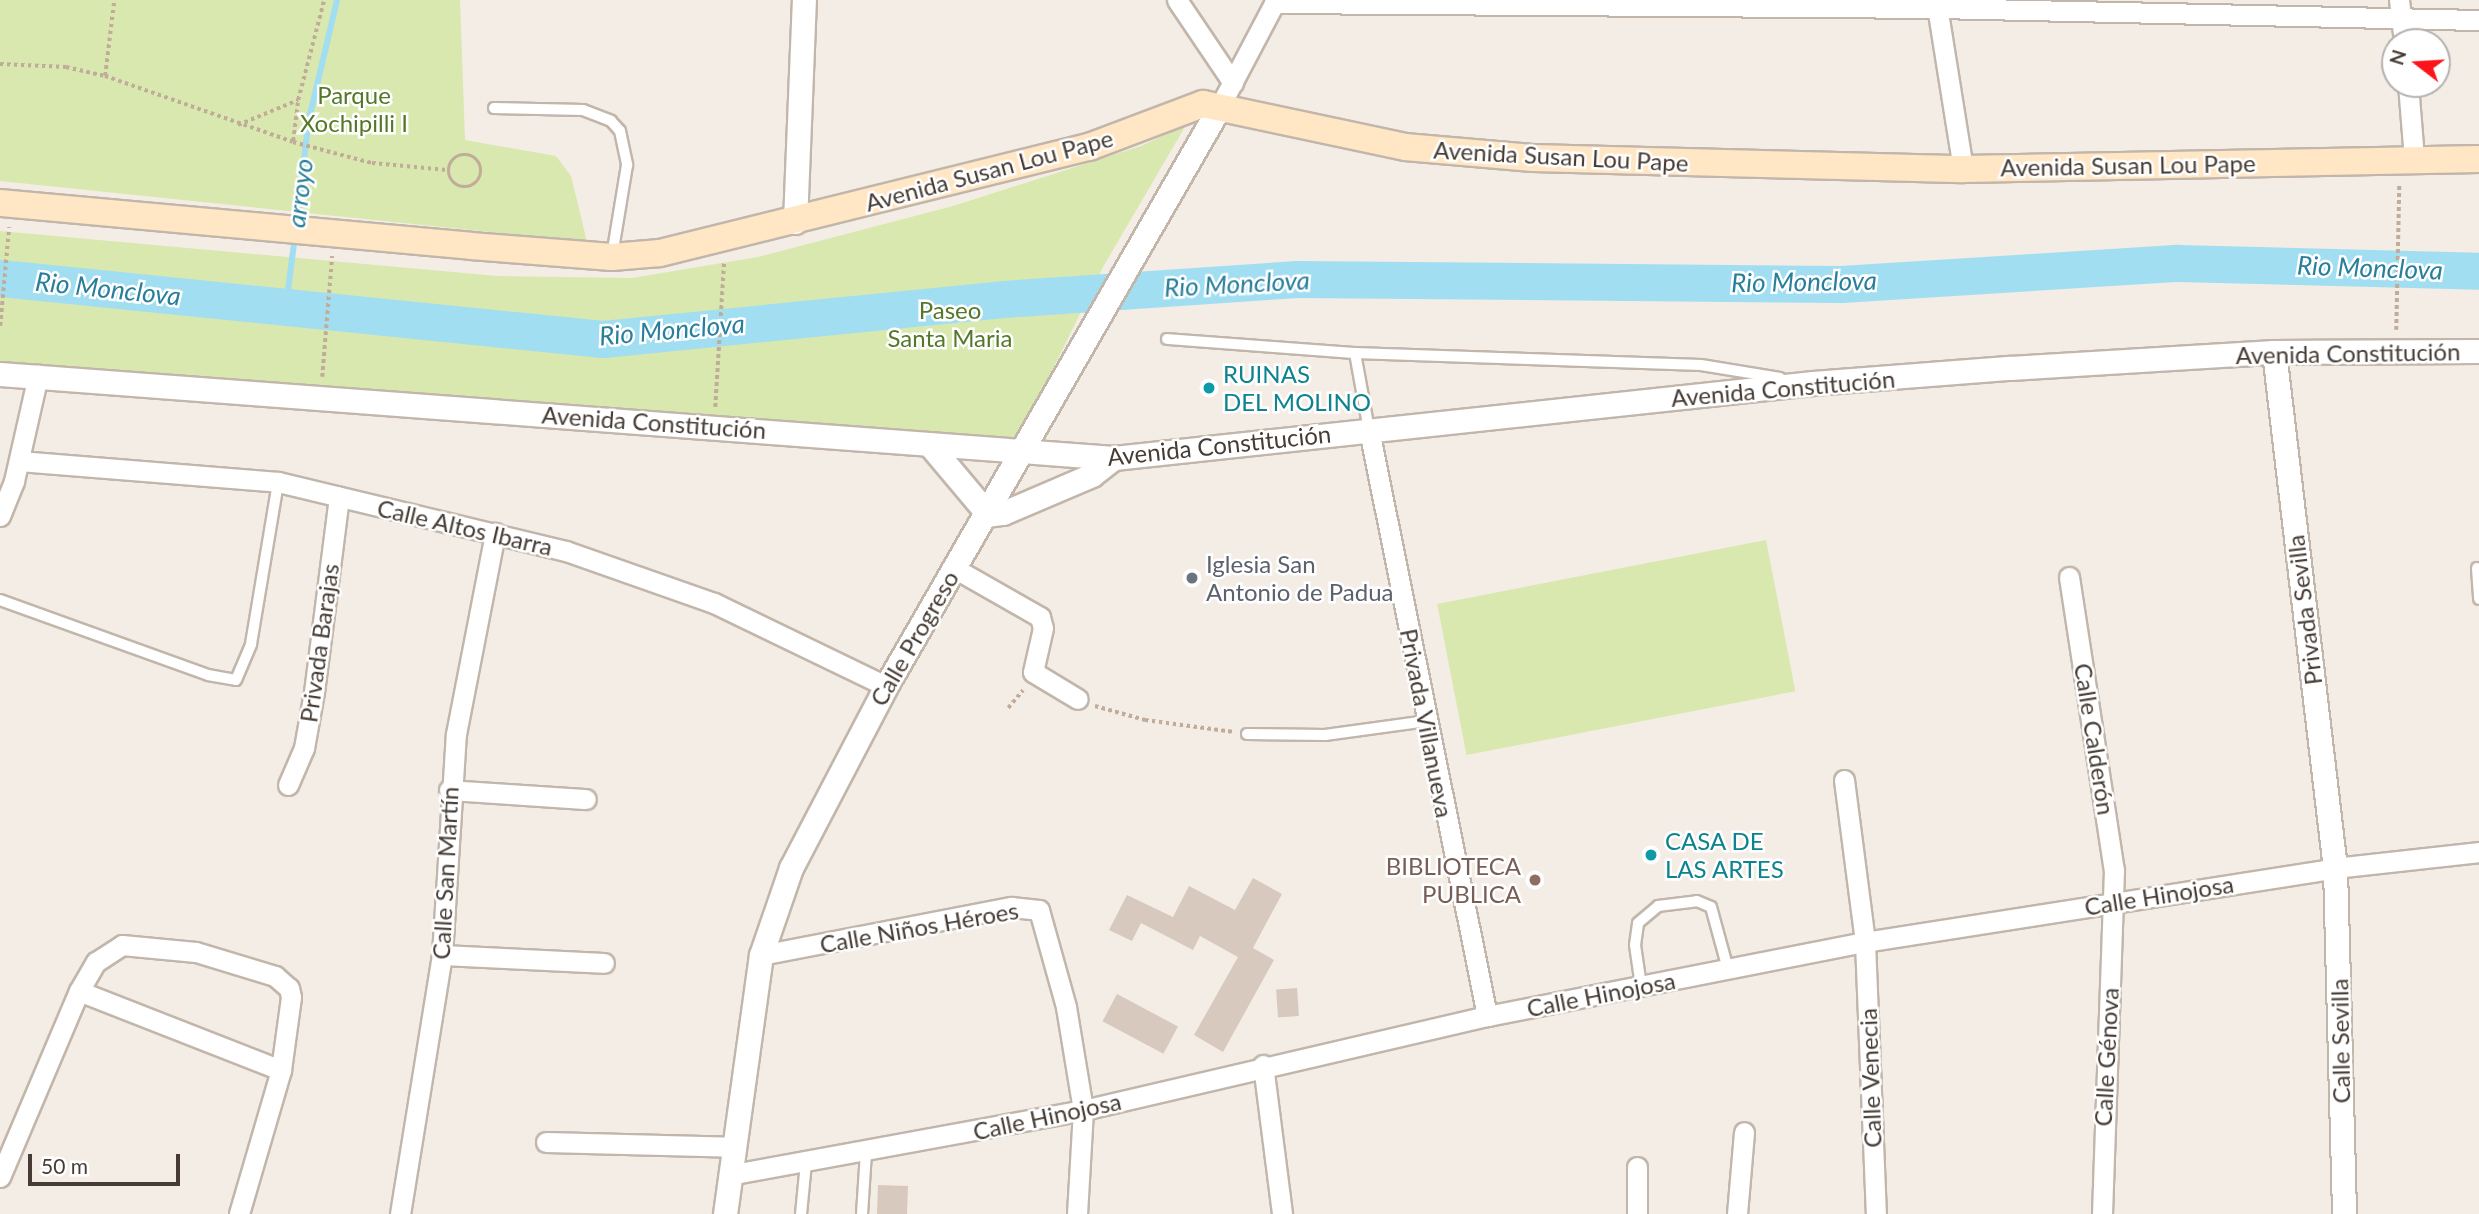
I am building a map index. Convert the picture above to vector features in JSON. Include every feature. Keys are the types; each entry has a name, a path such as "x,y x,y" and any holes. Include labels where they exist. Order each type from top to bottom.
{"main road":[{"name":"Avenida Susan Lou Pape","path":"5,204 611,257 660,253 725,240 1089,147 1193,105 1220,106 1405,147 1533,158 1963,169 2407,168 2479,159"}],"street":[{"path":"794,222 804,0"},
{"path":"1177,0 1233,83"},
{"path":"1220,106 1275,1 1936,4 2401,10 2479,20"},
{"path":"1936,4 1963,169"},
{"path":"2401,10 2403,28"},
{"path":"2407,168 2408,98"},
{"name":"Calle Progreso","path":"725,1214 732,1147 761,955 791,868 886,686 1057,394 1220,106"},
{"name":"Avenida Constitución","path":"0,374 1114,458 1813,383 2274,352 2479,351"},
{"name":"Privada Sevilla","path":"2274,352 2335,868"},
{"path":"0,516 7,481 19,461 38,375"},
{"name":"Privada Villanueva","path":"1369,430 1487,1016"},
{"path":"929,444 986,514 1003,513 1092,475 1114,458"},
{"name":"Calle Altos Ibarra","path":"19,461 278,482 495,533 632,570 684,591 886,686"},
{"name":"Privada Barajas","path":"288,785 304,748 312,704 339,497"},
{"name":"Calle San Martín","path":"400,1214 442,955 449,790 495,533"},
{"path":"954,568 1040,617 1044,628 1033,663 1035,675 1078,699"},
{"name":"Calle Calderón","path":"2069,577 2102,774 2116,901"},
{"name":"Calle Venecia","path":"1844,780 1865,942 1876,1214"},
{"path":"449,790 586,799"},
{"name":"Calle Hinojosa","path":"729,1175 866,1152 1083,1110 1263,1065 1487,1016 1865,942 2335,868 2479,852"},
{"name":"Calle Sevilla","path":"2335,868 2344,1214"},
{"name":"Calle Génova","path":"2102,1214 2107,1013 2116,901"},
{"name":"Calle Niños Héroes","path":"761,955 1011,907 1040,910 1062,987 1083,1110"},
{"path":"0,1177 79,991 96,962 122,944 196,952 251,965 289,988 292,1008 281,1070 239,1214"},
{"path":"442,955 604,963"},
{"path":"79,991 281,1070"},
{"path":"1263,1065 1282,1214"},
{"path":"1077,1214 1083,1110"},
{"path":"1737,1214 1744,1132"},
{"path":"546,1142 732,1147"},
{"path":"1637,1167 1637,1214"}],"lane":[{"path":"494,108 583,110 611,121 620,131 627,165 611,257"},
{"path":"1167,339 1355,352 1701,365 1813,383"},
{"path":"1355,352 1369,430"},
{"path":"0,600 208,675 236,680 251,643 278,482"},
{"path":"2477,568 2479,599"},
{"path":"1247,734 1325,735 1427,721"},
{"path":"1641,986 1635,944 1637,923 1658,906 1697,901 1711,907 1728,969"},
{"path":"862,1214 866,1152"},
{"path":"801,1214 806,1163"}],"path":[{"path":"105,76 114,0"},
{"path":"293,142 298,100 324,0"},
{"path":"0,64 66,67 105,76 238,125 293,142 372,163 448,170"},
{"path":"238,125 298,100"},
{"path":"466,156 480,163 481,172 477,181 463,185 450,178 448,170 450,163 466,156"},
{"path":"2396,324 2407,168"},
{"path":"0,326 5,204"},
{"path":"321,397 334,233"},
{"path":"714,426 725,240"},
{"path":"1008,708 1035,675"},
{"path":"1078,699 1145,720 1247,734"}],"green space":[{"name":"Parque Xochipilli I","path":"0,0 460,0 465,140 556,156 571,176 587,242 0,181"},
{"name":"Paseo Santa Maria","path":"1186,125 1103,267 1019,438 869,432 0,364 0,231 497,276 632,278 758,257 953,206 1141,146"},
{"path":"1766,540 1795,691 1467,755 1437,604"}],"building":[{"path":"1253,878 1282,894 1253,948 1274,960 1223,1052 1194,1035 1238,957 1200,936 1193,950 1141,923 1132,941 1109,930 1127,895 1173,917 1189,886 1235,910"},
{"path":"1297,988 1299,1016 1278,1017 1276,989"},
{"path":"1117,994 1178,1026 1163,1054 1102,1021"},
{"path":"878,1185 908,1186 907,1214 877,1214"}],"waterway":[{"name":"arroyo","path":"297,225 308,123 337,0"},
{"name":"arroyo","path":"286,306 295,236"},
{"name":"Rio Monclova","path":"0,278 603,339 1003,299 1297,279 1841,284 2178,263 2479,271"}],"place":[{"name":"RUINAS DEL MOLINO","path":"1209,388"},
{"name":"Iglesia San Antonio de Padua","path":"1192,578"},
{"name":"CASA DE LAS ARTES","path":"1651,855"},
{"name":"BIBLIOTECA PUBLICA","path":"1535,880"}]}
